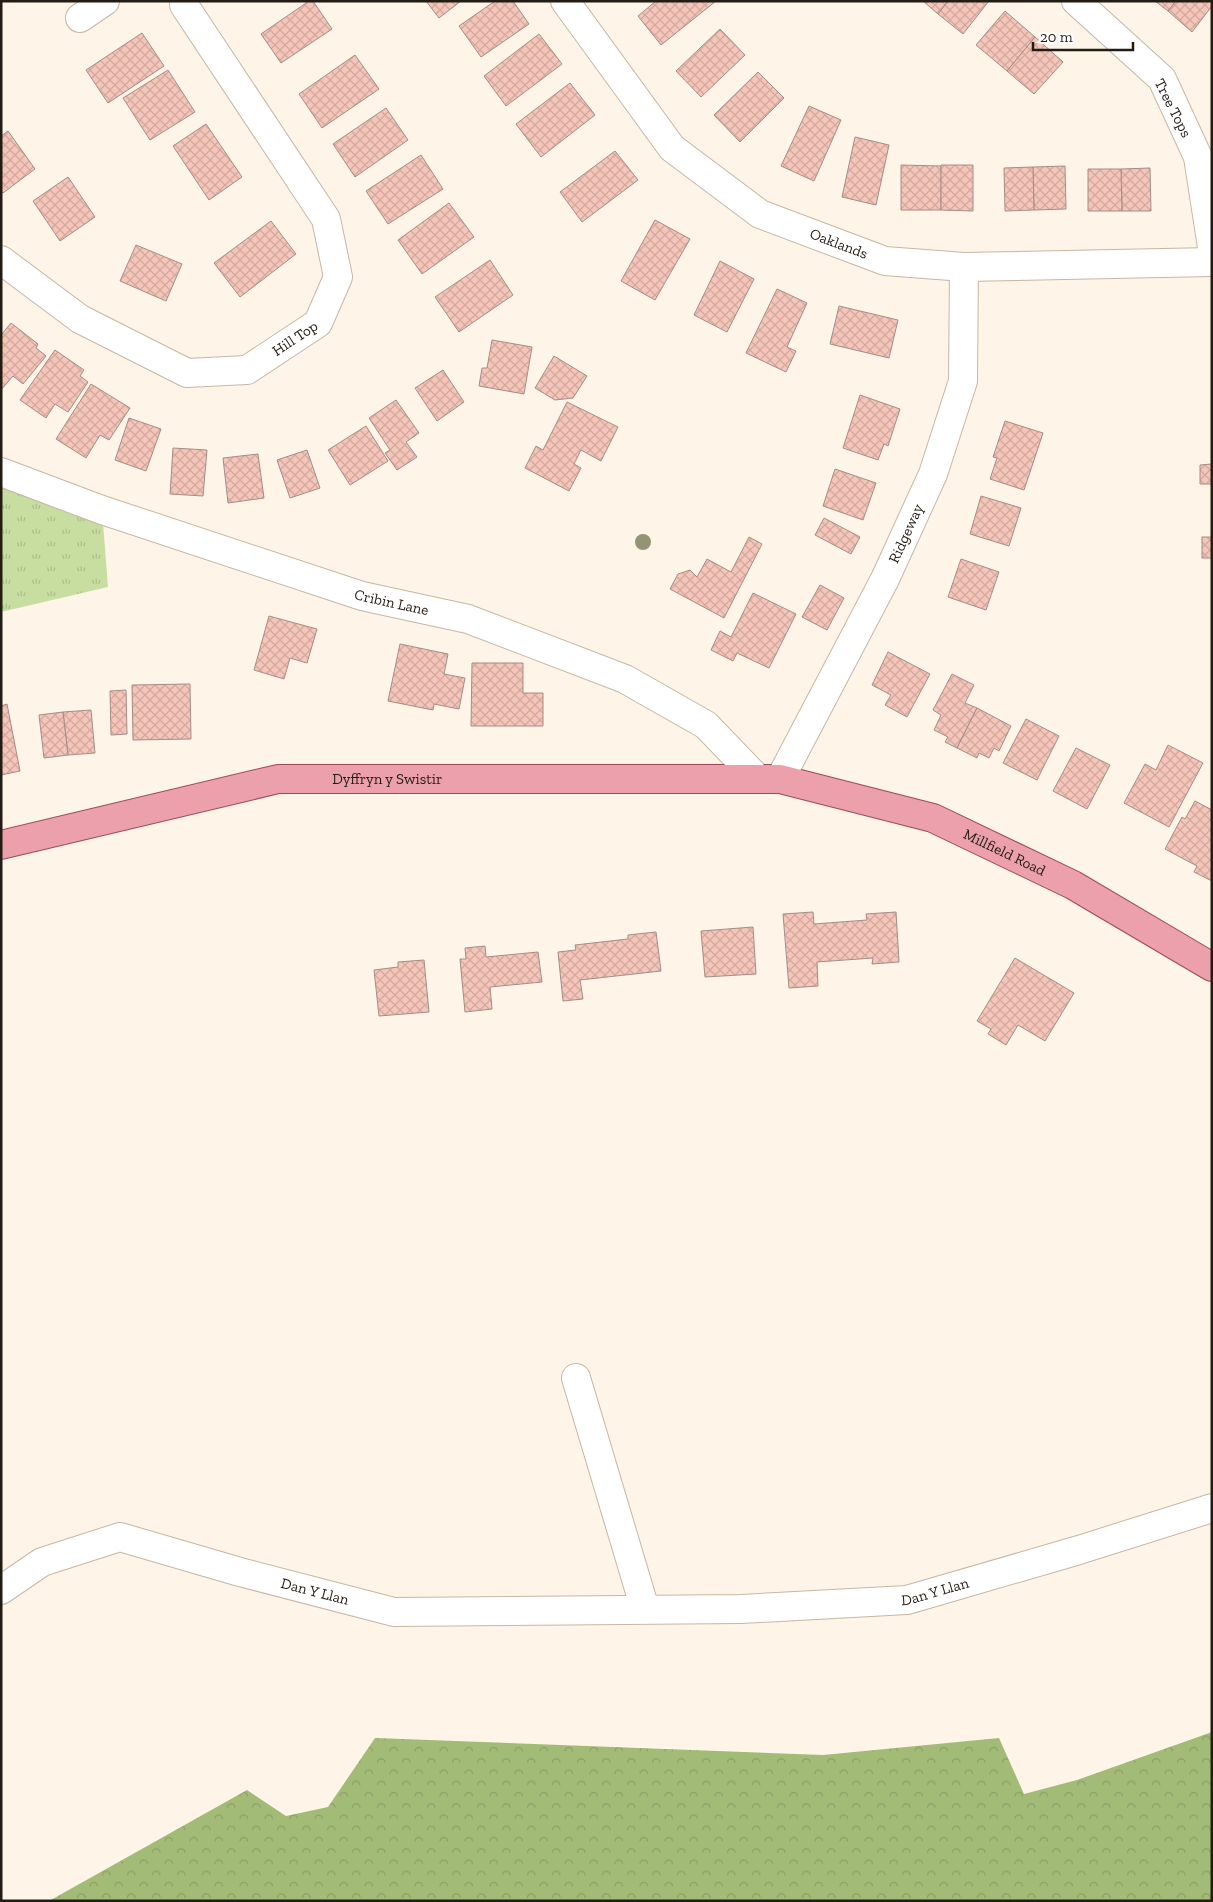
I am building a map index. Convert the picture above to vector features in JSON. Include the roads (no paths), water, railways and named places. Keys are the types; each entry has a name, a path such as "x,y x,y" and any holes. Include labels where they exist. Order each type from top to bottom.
{"main road":[{"name":"Dyffryn y Swistir","path":"1,845 278,779 769,778"},
{"name":"Millfield Road","path":"769,778 933,818 1073,885 1212,967"}],"street":[{"path":"80,18 105,1"},
{"name":"Hill Top","path":"1,260 80,319 187,373 247,370 318,322 338,277 326,219 184,6 184,1"},
{"name":"Oaklands","path":"565,1 672,148 760,214 885,261 964,267 1212,262"},
{"name":"Tree Tops","path":"1076,1 1162,79 1198,157 1212,247"},
{"name":"Ridgeway","path":"769,778 885,579 932,474 963,381 964,267"},
{"name":"Cribin Lane","path":"1,472 102,510 362,596 468,619 625,679 706,725 769,778"},
{"path":"576,1378 645,1609"},
{"name":"Dan Y Llan","path":"1,1590 42,1562 120,1538 240,1572 394,1612 742,1609 908,1600 1079,1550 1212,1508"}]}
